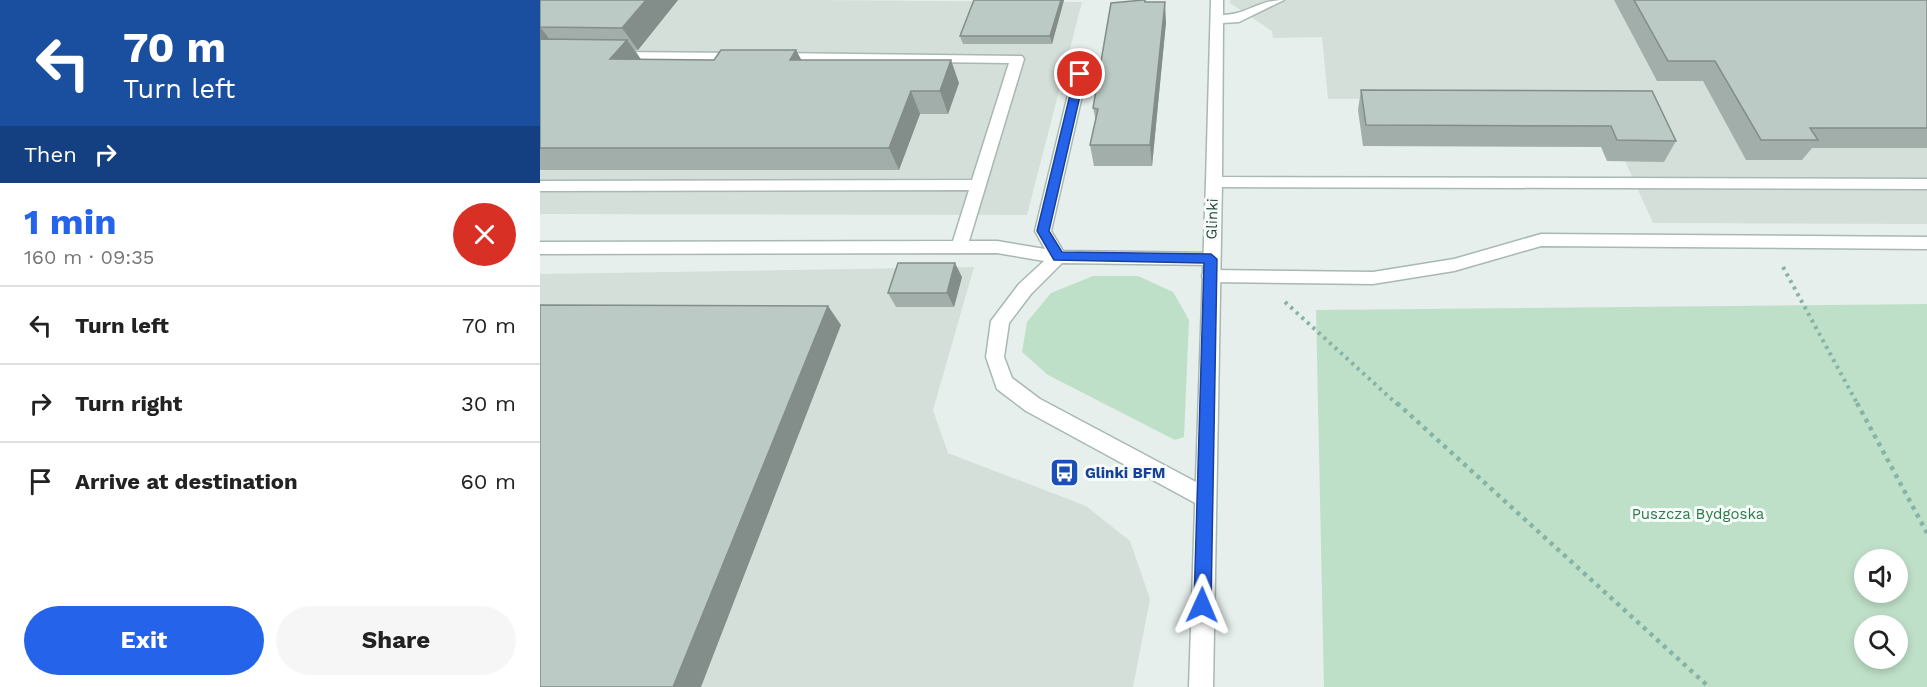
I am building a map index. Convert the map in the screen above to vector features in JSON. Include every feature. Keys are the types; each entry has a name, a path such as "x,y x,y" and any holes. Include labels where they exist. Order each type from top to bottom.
{"street":[{"name":"Glinki","path":"1201,687 1217,0"},
{"path":"1216,20 1235,19 1278,0"},
{"path":"605,56 1017,59 959,247"},
{"path":"1058,257 1043,231 1080,74"},
{"path":"1214,182 1927,184"},
{"path":"540,186 978,185"},
{"path":"540,248 997,247 1058,257 1210,267 1257,276 1373,278 1454,266 1541,240 1927,243"},
{"path":"1058,257 1025,289 1000,321 995,357 1004,383 1033,405 1204,497"}],"path":[{"path":"1769,242 1927,533"},
{"path":"1257,276 1708,687"}],"shaded area":[{"path":"540,0 1082,2 1027,215 540,214"},
{"path":"1230,0 1927,0 1927,224 1653,223 1625,161 1635,98 1328,99 1322,37 1273,38 1272,31 1230,3"},
{"path":"974,267 933,410 948,453 1086,506 1130,541 1150,599 1133,687 540,687 540,274"}],"green space":[{"path":"1093,276 1138,276 1173,292 1189,320 1184,437 1175,440 1048,375 1022,352 1027,322 1051,293"},
{"name":"Puszcza Bydgoska","path":"1927,304 1927,687 1324,687 1316,310"}],"building":[{"path":"540,0 646,0 622,28 540,27"},
{"path":"974,0 1061,0 1050,36 960,36"},
{"path":"1145,0 1145,2 1165,2 1150,145 1090,145 1098,109 1093,108 1111,3"},
{"path":"1634,0 1927,0 1927,128 1810,128 1818,140 1761,140 1715,61 1668,61"},
{"path":"540,39 627,40 610,59 714,60 721,50 796,50 790,60 951,60 940,91 911,91 889,148 540,148"},
{"path":"1361,90 1652,91 1676,141 1617,140 1611,126 1366,125"},
{"path":"898,263 955,263 947,293 888,293"},
{"path":"540,305 828,306 673,687 540,687"}],"place":[{"name":"Glinki BFM","path":"1064,473"}],"route":[{"path":"1080,74 1043,231 1058,257 1211,259 1202,605"}]}
